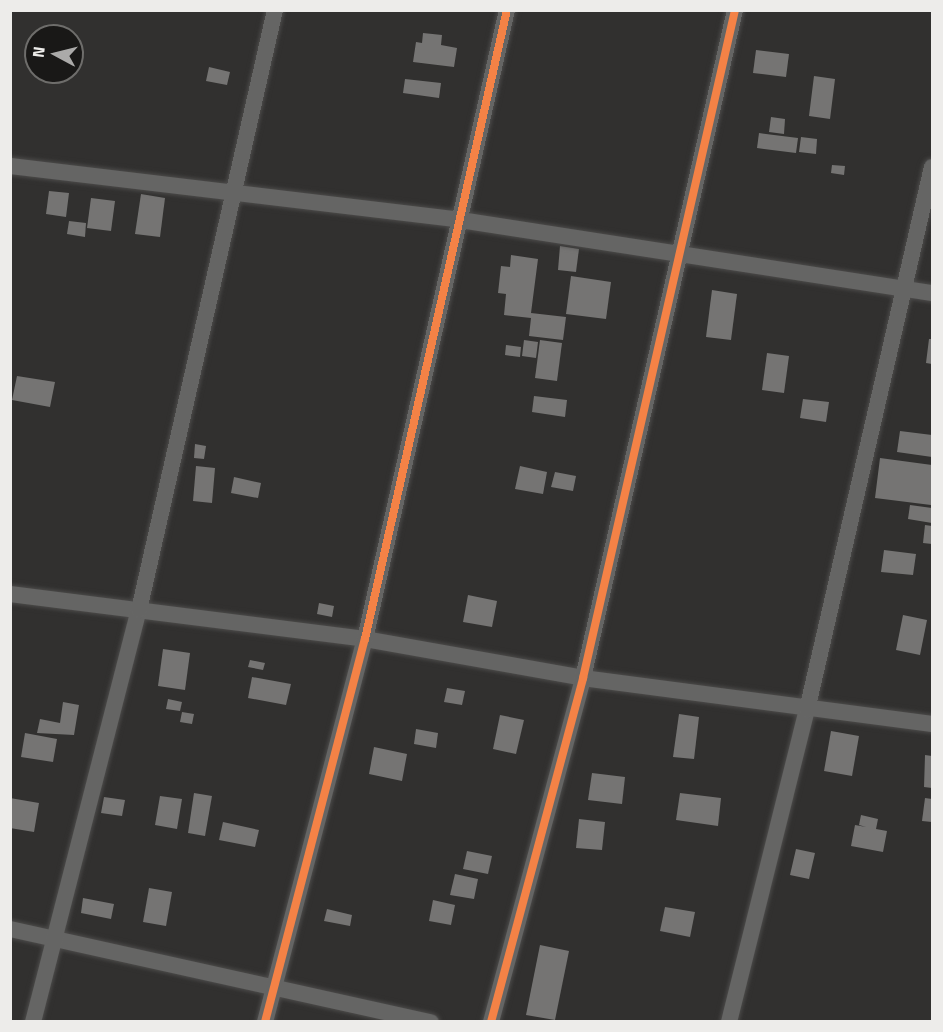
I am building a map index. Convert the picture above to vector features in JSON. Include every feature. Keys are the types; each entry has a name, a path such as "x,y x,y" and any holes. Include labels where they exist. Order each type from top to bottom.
{"street":[{"path":"33,1022 139,610 275,10"},
{"path":"265,1022 365,639 507,10"},
{"path":"491,1022 583,678 735,10"},
{"path":"10,166 460,220 679,257 933,293"},
{"path":"729,1022 807,710 933,167"},
{"path":"10,594 365,639 583,678 807,710 933,724"},
{"path":"10,929 431,1022"}],"building":[{"path":"423,33 442,35 441,45 457,48 454,67 413,62 416,42 422,43"},
{"path":"756,50 789,54 786,77 753,73"},
{"path":"209,67 230,72 227,85 206,81"},
{"path":"814,76 835,79 830,119 809,116"},
{"path":"405,79 441,83 439,98 403,93"},
{"path":"771,117 785,119 784,134 769,132"},
{"path":"759,133 798,138 796,153 757,148"},
{"path":"801,137 817,139 816,154 799,152"},
{"path":"832,165 845,166 844,175 831,173"},
{"path":"49,191 69,193 66,217 46,214"},
{"path":"141,194 165,198 160,237 135,234"},
{"path":"91,198 115,201 111,231 87,228"},
{"path":"69,221 86,223 85,237 67,234"},
{"path":"560,246 579,249 576,272 558,270"},
{"path":"511,255 538,259 531,313 566,317 563,340 529,336 531,318 504,315 506,294 498,293 501,266 510,267"},
{"path":"571,276 611,282 606,319 566,314"},
{"path":"712,290 737,294 731,340 706,337"},
{"path":"929,339 932,339 932,364 926,363"},
{"path":"524,340 538,342 536,358 522,356"},
{"path":"540,340 562,343 557,381 535,378"},
{"path":"506,345 521,347 520,357 505,355"},
{"path":"767,353 789,356 784,393 762,390"},
{"path":"17,376 55,382 50,407 12,400"},
{"path":"534,396 567,400 565,417 532,412"},
{"path":"803,399 829,402 826,422 800,418"},
{"path":"900,431 932,435 932,457 897,452"},
{"path":"195,444 206,446 204,459 194,458"},
{"path":"880,458 932,465 931,505 875,498"},
{"path":"196,466 215,468 212,503 193,501"},
{"path":"520,466 547,472 543,494 515,489"},
{"path":"555,472 576,476 573,491 551,487"},
{"path":"234,477 261,483 258,498 231,493"},
{"path":"910,505 932,508 932,523 908,519"},
{"path":"925,525 932,526 932,544 923,543"},
{"path":"884,550 916,554 913,575 881,572"},
{"path":"468,595 497,601 492,627 463,622"},
{"path":"319,603 334,606 332,617 317,614"},
{"path":"903,615 927,620 920,655 896,650"},
{"path":"163,649 190,653 185,690 158,686"},
{"path":"250,660 265,663 263,670 248,667"},
{"path":"252,677 291,684 286,705 248,698"},
{"path":"447,688 465,691 462,705 444,702"},
{"path":"168,699 182,702 180,711 166,709"},
{"path":"63,702 79,705 74,735 37,733 40,719 60,723"},
{"path":"182,712 194,714 192,724 180,722"},
{"path":"679,714 699,717 694,759 673,757"},
{"path":"500,715 524,720 516,754 493,749"},
{"path":"416,729 438,733 436,748 414,744"},
{"path":"831,731 859,736 852,776 824,771"},
{"path":"25,733 57,739 53,762 21,757"},
{"path":"374,747 407,754 402,781 369,774"},
{"path":"925,755 932,756 932,788 924,787"},
{"path":"592,773 625,777 622,804 588,800"},
{"path":"194,793 212,796 205,836 188,833"},
{"path":"680,793 721,798 718,826 676,820"},
{"path":"160,796 182,799 177,829 155,825"},
{"path":"104,797 125,800 122,816 101,813"},
{"path":"10,798 39,803 34,832 10,828"},
{"path":"925,798 932,799 932,822 922,821"},
{"path":"861,815 878,819 876,829 887,831 883,852 851,846 855,825 866,827 859,825"},
{"path":"579,819 605,822 602,850 576,848"},
{"path":"223,822 259,830 255,847 219,840"},
{"path":"796,849 815,853 809,879 790,875"},
{"path":"467,851 492,856 488,874 463,869"},
{"path":"455,874 478,879 474,899 450,895"},
{"path":"149,888 172,892 166,926 143,922"},
{"path":"83,898 114,904 111,919 81,913"},
{"path":"433,900 455,905 451,925 429,921"},
{"path":"665,907 695,912 690,937 660,931"},
{"path":"327,909 352,915 350,926 324,921"},
{"path":"540,945 569,951 555,1020 526,1015"}],"cycle path":[{"path":"265,1022 365,639 507,10"},
{"path":"491,1022 583,678 735,10"}]}
